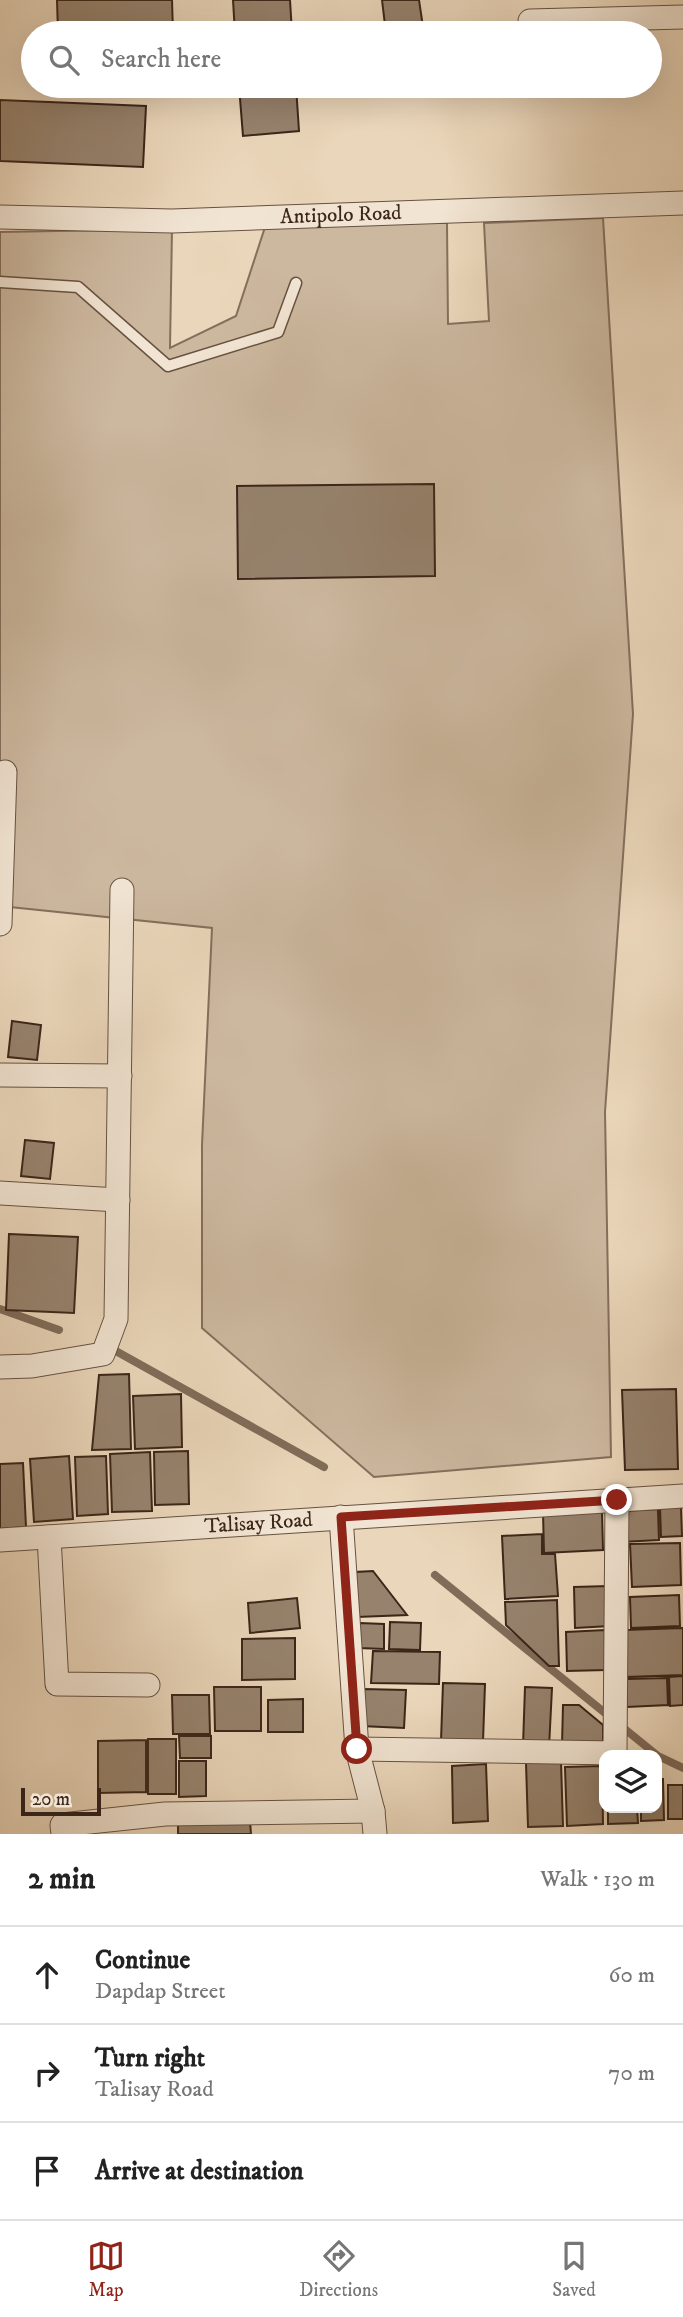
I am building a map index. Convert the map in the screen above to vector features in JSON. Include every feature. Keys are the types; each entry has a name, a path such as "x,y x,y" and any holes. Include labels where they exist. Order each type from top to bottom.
{"street":[{"path":"530,21 683,18"},
{"name":"Antipolo Road","path":"0,217 172,221 683,203"},
{"path":"0,924 5,772"},
{"path":"0,1367 32,1366 103,1354 116,1319 122,890"},
{"path":"0,1075 120,1076"},
{"path":"0,1192 118,1200"},
{"name":"Talisay Road","path":"0,1540 683,1496"},
{"path":"357,1749 615,1754 617,1500"},
{"path":"341,1517 357,1749 373,1811 375,1834"},
{"path":"48,1537 57,1684 148,1685"},
{"path":"63,1834 62,1825 266,1824 373,1811"}],"lane":[{"path":"0,282 78,287 168,366 278,332 296,283"}],"shaded area":[{"path":"603,218 633,714 605,1112 611,1457 374,1477 202,1328 202,1145 212,928 0,906 0,232 172,229 170,348 236,316 267,221 447,223 448,324 489,321 484,223"}],"building":[{"path":"57,0 172,0 173,21 58,21"},
{"path":"233,0 290,0 291,21 234,21"},
{"path":"382,0 419,0 422,21 385,21"},
{"path":"240,98 297,98 299,131 243,136"},
{"path":"0,100 146,106 143,167 0,161"},
{"path":"434,484 435,576 238,579 237,486"},
{"path":"12,1021 41,1025 37,1060 8,1057"},
{"path":"25,1140 54,1143 50,1179 21,1176"},
{"path":"9,1234 78,1237 74,1313 6,1310"},
{"path":"129,1374 131,1449 92,1450 99,1375"},
{"path":"676,1389 678,1469 625,1470 622,1390"},
{"path":"181,1394 182,1447 135,1449 133,1396"},
{"path":"188,1451 189,1504 155,1505 154,1452"},
{"path":"150,1452 152,1511 112,1512 110,1454"},
{"path":"69,1456 73,1519 34,1522 30,1459"},
{"path":"106,1456 108,1514 77,1516 75,1457"},
{"path":"23,1463 26,1527 0,1529 0,1464"},
{"path":"681,1507 682,1536 661,1537 660,1508"},
{"path":"658,1509 659,1540 621,1542 620,1511"},
{"path":"602,1510 603,1550 544,1553 543,1512"},
{"path":"542,1534 542,1554 555,1554 558,1596 505,1599 502,1536"},
{"path":"680,1543 681,1585 632,1587 630,1544"},
{"path":"373,1571 407,1615 357,1617 355,1572"},
{"path":"608,1586 610,1626 575,1628 574,1587"},
{"path":"679,1595 680,1626 631,1628 630,1597"},
{"path":"297,1598 300,1628 250,1633 248,1603"},
{"path":"557,1600 559,1666 549,1666 506,1625 505,1602"},
{"path":"390,1622 421,1623 420,1650 389,1649"},
{"path":"360,1623 384,1624 384,1649 359,1648"},
{"path":"683,1628 683,1675 626,1677 624,1630"},
{"path":"605,1630 606,1670 567,1671 566,1632"},
{"path":"295,1638 295,1679 242,1680 242,1639"},
{"path":"373,1651 440,1652 439,1684 371,1683"},
{"path":"683,1676 683,1705 670,1706 669,1677"},
{"path":"667,1678 668,1705 627,1707 626,1679"},
{"path":"443,1683 485,1684 483,1742 441,1741"},
{"path":"214,1687 261,1687 261,1731 215,1731"},
{"path":"525,1687 552,1688 549,1748 523,1746"},
{"path":"362,1689 406,1690 404,1728 361,1726"},
{"path":"172,1695 209,1695 210,1734 173,1734"},
{"path":"303,1699 303,1732 268,1732 268,1700"},
{"path":"563,1705 579,1705 603,1725 603,1746 562,1745"},
{"path":"179,1736 211,1736 211,1758 180,1758"},
{"path":"148,1739 176,1739 176,1794 148,1794"},
{"path":"146,1740 146,1792 98,1793 98,1741"},
{"path":"179,1761 206,1761 206,1796 179,1797"},
{"path":"561,1762 563,1826 528,1827 526,1763"},
{"path":"486,1764 488,1821 453,1823 452,1766"},
{"path":"599,1766 599,1813 603,1813 603,1824 567,1826 565,1767"},
{"path":"663,1779 664,1820 641,1821 641,1813 662,1813"},
{"path":"668,1785 683,1785 683,1819 668,1819"},
{"path":"608,1813 637,1813 638,1823 608,1824"},
{"path":"250,1821 251,1834 178,1834 178,1825"}],"waterway":[{"path":"0,1309 59,1330"},
{"path":"114,1350 324,1467"},
{"path":"435,1575 658,1756 683,1768"}],"route":[{"path":"357,1749 341,1517 617,1500"}]}
